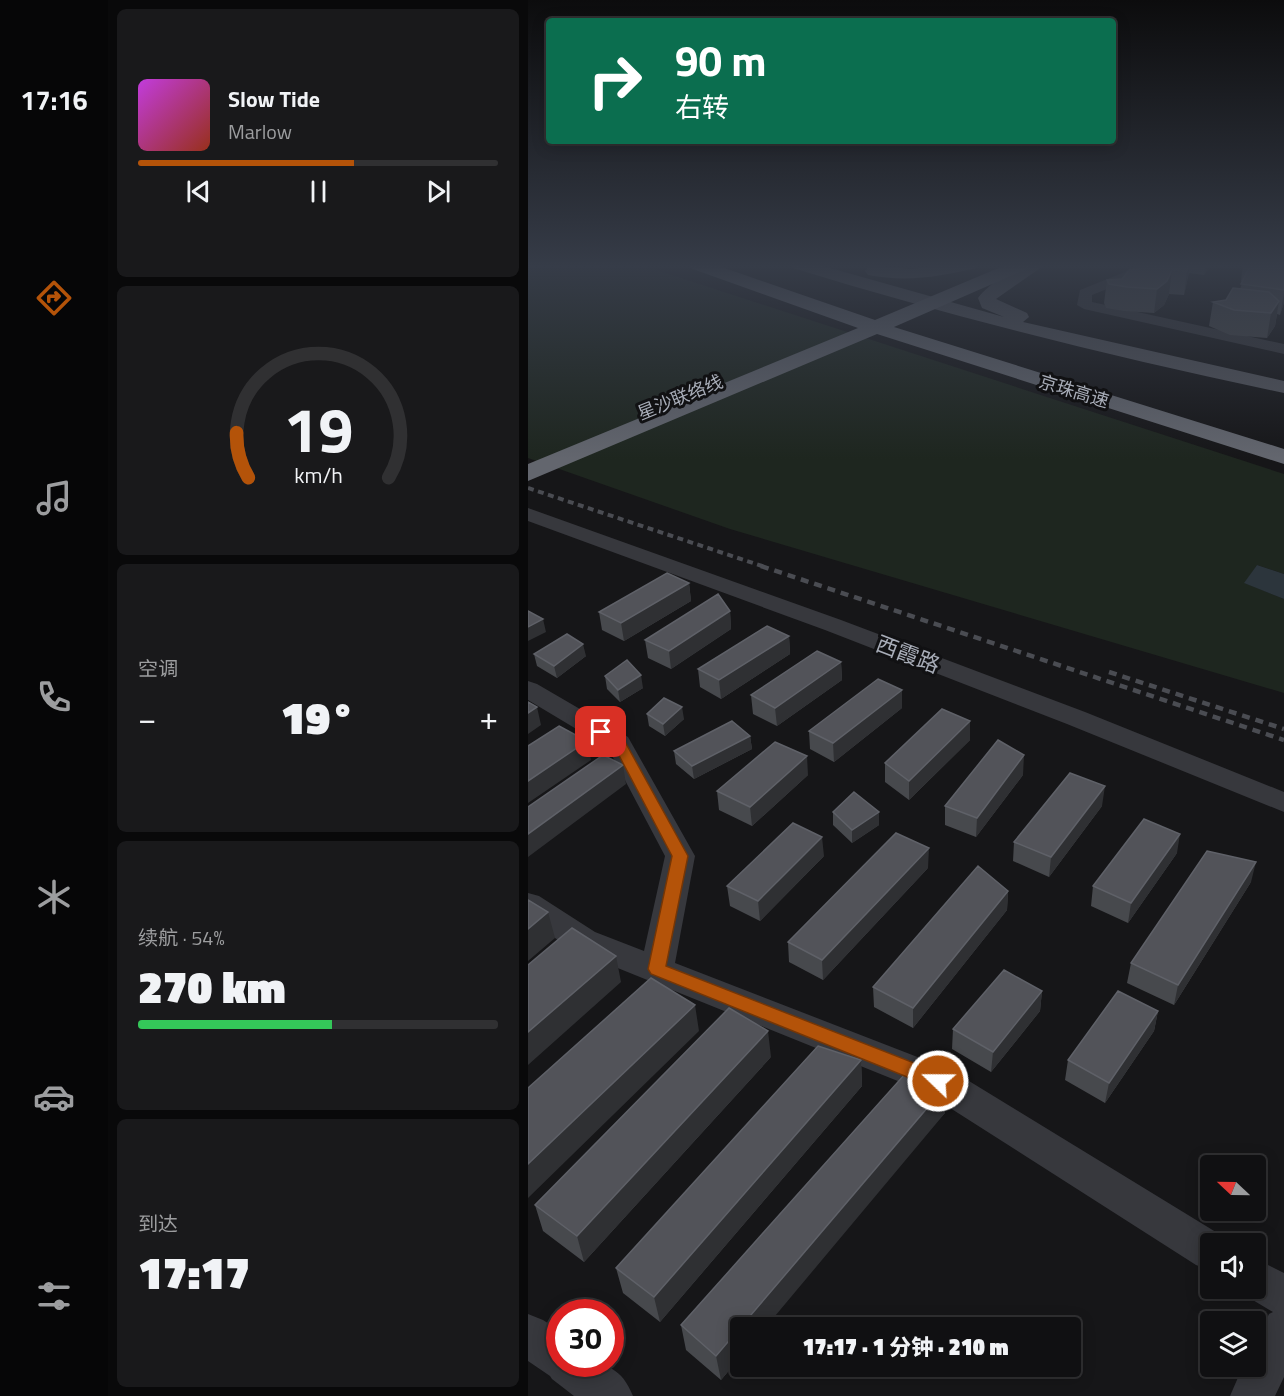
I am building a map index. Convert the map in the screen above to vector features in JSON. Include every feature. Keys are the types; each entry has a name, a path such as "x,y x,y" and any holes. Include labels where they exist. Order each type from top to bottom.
{"highway":[{"name":"星沙联络线","path":"528,459 841,329"},
{"path":"528,473 872,329"},
{"name":"京珠高速","path":"895,329 1284,457"},
{"name":"京珠高速","path":"923,339 1081,381 1284,445"},
{"path":"1081,381 1284,439"}],"main road":[{"path":"1039,329 1178,365 1284,385"},
{"path":"1075,329 1284,375"}],"street":[{"path":"1194,329 1284,349"},
{"name":"西霞路","path":"528,514 833,625 1076,718 1284,803"},
{"path":"528,689 619,743 680,856 657,969"},
{"path":"528,904 584,940 938,1081 1200,1245"},
{"path":"1266,1285 1284,1296"},
{"path":"1252,1396 1284,1329"},
{"path":"528,1335 546,1348"},
{"path":"585,1377 611,1396"}],"shaded area":[{"path":"528,329 838,329 1284,474 1284,574 1257,565 1245,583 1284,599 1284,693 730,529 528,458"},
{"path":"1257,565 1284,574 1284,599 1244,583"}],"building":[{"path":"667,573 689,583 621,623 599,612"},
{"path":"718,594 730,611 669,651 645,640"},
{"path":"528,611 543,619 528,627"},
{"path":"767,626 789,636 719,680 698,669"},
{"path":"567,634 583,644 554,666 534,654"},
{"path":"817,651 841,662 775,708 751,695"},
{"path":"627,660 641,675 618,690 605,676"},
{"path":"878,679 902,690 833,743 809,731"},
{"path":"664,698 682,707 663,724 647,714"},
{"path":"528,702 537,707 528,713"},
{"path":"942,709 970,721 909,781 885,763"},
{"path":"732,721 750,736 692,766 674,751"},
{"path":"559,726 587,741 528,781 528,746"},
{"path":"998,740 1024,755 977,818 945,806"},
{"path":"775,742 807,756 750,807 717,791"},
{"path":"603,755 623,765 528,834 528,807"},
{"path":"1070,773 1105,786 1051,857 1014,842"},
{"path":"854,792 879,812 852,830 833,812"},
{"path":"1144,819 1180,834 1131,903 1093,886"},
{"path":"793,823 822,837 758,901 727,886"},
{"path":"896,833 929,848 822,960 788,942"},
{"path":"1207,851 1256,862 1178,985 1131,963"},
{"path":"978,866 1008,891 913,1008 873,987"},
{"path":"528,900 548,912 528,929"},
{"path":"572,928 616,956 528,1032 528,965"},
{"path":"1004,970 1042,991 993,1052 953,1029"},
{"path":"651,978 695,1005 528,1164 528,1088"},
{"path":"1118,991 1158,1011 1109,1083 1068,1060"},
{"path":"729,1008 768,1031 577,1236 535,1205"},
{"path":"818,1046 861,1060 654,1297 616,1268"},
{"path":"905,1074 945,1087 749,1317 730,1317 730,1340 716,1356 681,1325"}],"railway":[{"path":"528,488 765,567"},
{"path":"761,566 1284,740"},
{"path":"1109,672 1284,729"}],"route":[{"path":"601,732 619,743 680,856 657,969 938,1081"}]}
